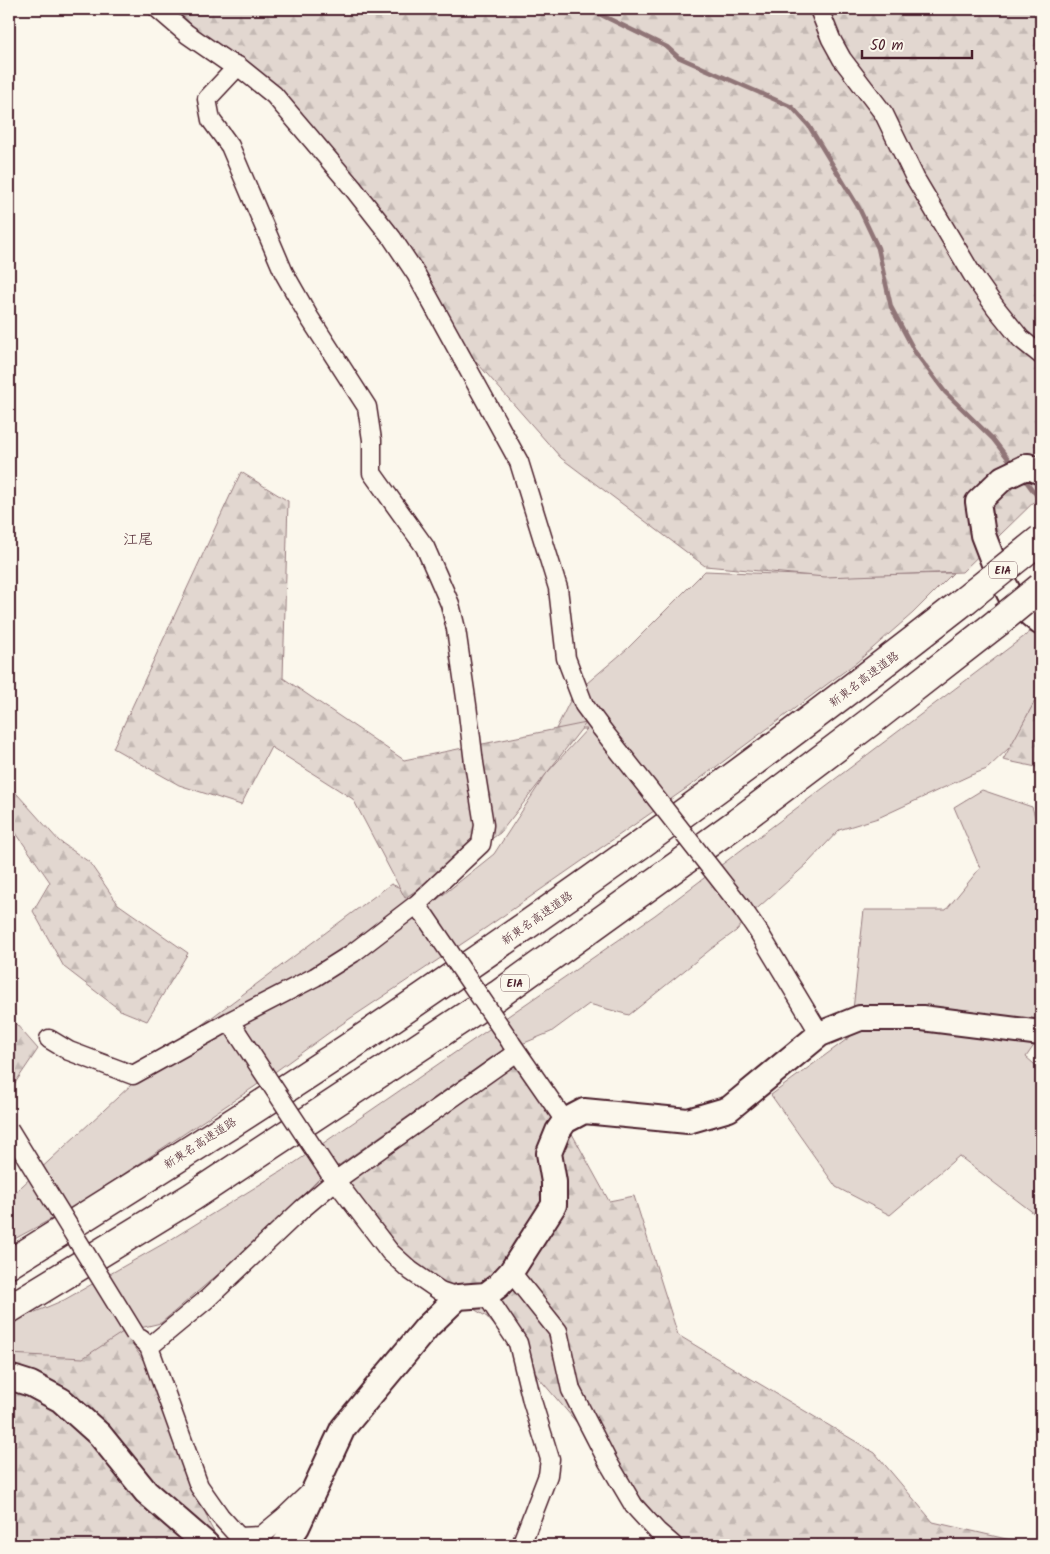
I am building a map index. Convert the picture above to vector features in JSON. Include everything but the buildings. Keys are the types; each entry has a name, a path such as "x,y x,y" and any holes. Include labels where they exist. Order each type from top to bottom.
{"highway":[{"name":"新東名高速道路","path":"9,1264 141,1182 310,1072 586,884 852,689 1041,539"},
{"name":"E1A","path":"9,1309 192,1197 506,989 738,822 874,720 1041,587"}],"street":[{"path":"158,9 187,34 226,61 238,66 274,95 383,226 416,274 519,462 558,588 566,658 584,705 742,908 820,1034"},
{"path":"820,9 831,39 842,59 884,114 915,178 972,274 1021,339 1041,356"},
{"path":"49,1039 69,1051 133,1075 234,1028 421,910 481,844 484,825 474,763 468,705 456,629 450,604 425,547 372,473 372,440 368,407 309,317 284,273 230,146 211,120 207,99 238,66"},
{"path":"1041,472 1028,466 1019,470 1003,478 978,502 983,535 993,561 1012,599 1041,624"},
{"path":"421,910 565,1121"},
{"path":"234,1028 332,1176 390,1252 411,1271 440,1291 458,1297 486,1295 498,1286 511,1272 554,1205 554,1182 549,1153 558,1132 565,1121 584,1111 688,1121 729,1109 820,1034 860,1018 910,1017 1041,1033"},
{"path":"149,1347 207,1299 302,1209 332,1176 513,1047"},
{"path":"9,1129 135,1334 149,1347 199,1486 220,1516 239,1537 260,1536 284,1517 315,1487"},
{"path":"511,1272 558,1331 571,1390 608,1462 634,1506 673,1545"},
{"path":"486,1295 518,1343 532,1401 550,1459 548,1475 521,1545"},
{"path":"284,1545 297,1527 343,1428 427,1328 458,1297"},
{"path":"9,1378 31,1384 61,1400 100,1435 146,1492 207,1545"}],"green space":[{"path":"175,9 1041,9 1041,495 962,572 825,577 705,566 561,458 449,331 340,163"},
{"path":"241,472 288,501 283,678 404,760 586,723 500,833 405,898 353,799 271,747 241,805 179,785 113,748"},
{"path":"705,571 822,576 953,573 913,613 857,662 697,781 487,927 330,1032 254,1087 79,1204 9,1242 9,1198 172,1047 391,884 434,902 494,854 546,774 587,729 556,729 573,695 627,649"},
{"path":"1030,632 1041,636 1041,690 1011,746 987,769 878,818 839,830 807,864 751,914 736,931 629,1015 589,1004 551,1032 495,1055 318,1180 264,1235 161,1323 123,1332 88,1361 9,1354 9,1323 64,1300 170,1240 293,1164 655,915"},
{"path":"1041,690 1041,768 1003,760"},
{"path":"9,785 59,841 89,862 118,904 188,953 147,1021 120,1010 64,967 33,911 50,882 9,823"},
{"path":"982,790 1032,807 1041,836 1041,1035 1026,1057 1041,1070 1041,1214 1035,1214 959,1156 890,1215 836,1187 771,1095 850,1037 864,910 946,910 980,868 954,807"},
{"path":"9,1016 38,1049 9,1092"},
{"path":"517,1052 565,1121 609,1201 634,1196 678,1335 875,1453 933,1522 1028,1545 686,1545 664,1525 487,1317 436,1286 340,1184"},
{"path":"123,1332 152,1372 210,1525 221,1545 10,1545 9,1354 83,1358"}],"waterway":[{"path":"589,9 667,47 678,57 792,107 809,126 859,208 878,248 891,307 915,352 945,392 993,439 1013,465"},
{"path":"1023,477 1041,498"}],"district":[{"name":"江尾","path":"138,539"}]}
